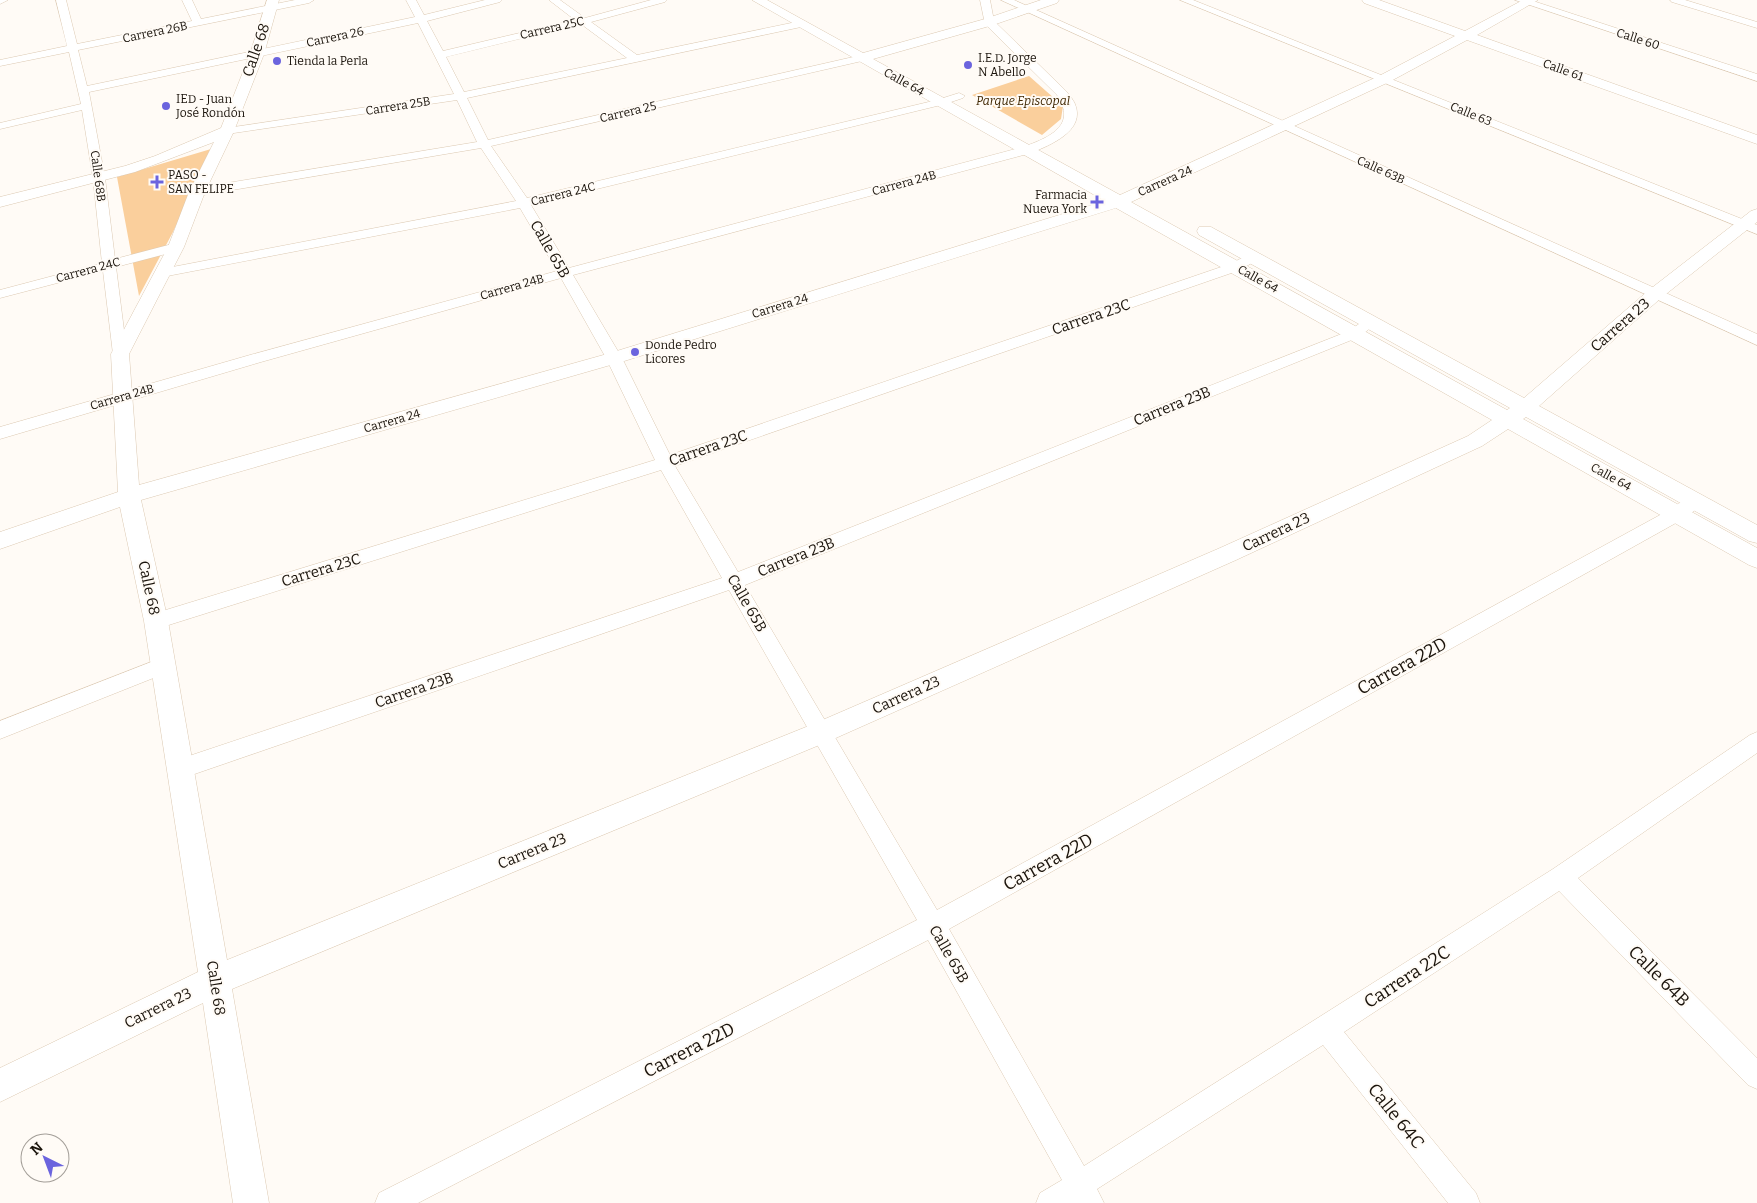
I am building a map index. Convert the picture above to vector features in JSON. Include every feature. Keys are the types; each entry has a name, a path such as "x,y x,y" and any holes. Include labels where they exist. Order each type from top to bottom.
{"street":[{"name":"Calle 68B","path":"61,0 87,106 99,178 120,354"},
{"path":"187,0 198,23"},
{"name":"Carrera 26B","path":"0,64 198,23 272,4 309,0"},
{"name":"Calle 65B","path":"411,0 484,144 524,203 614,358 665,463 933,925 1084,1194"},
{"name":"Carrera 26","path":"83,90 421,19 497,0"},
{"path":"554,0 637,60"},
{"name":"Carrera 25C","path":"440,54 583,21 662,0"},
{"name":"Calle 64","path":"758,0 791,11 881,53 1371,322 1677,514 1757,559"},
{"path":"984,0 989,22"},
{"name":"Calle 63B","path":"1006,0 1757,340"},
{"name":"Carrera 25","path":"197,192 484,144 862,58 989,22 1052,0"},
{"name":"Calle 63","path":"1185,0 1753,223"},
{"name":"Calle 61","path":"1368,0 1757,140"},
{"path":"1675,0 1757,25"},
{"name":"Carrera 24","path":"0,541 129,496 614,358 1118,202 1384,79 1527,1"},
{"name":"Calle 60","path":"1527,1 1757,78"},
{"name":"Calle 68","path":"251,1203 164,666 129,496 120,354 176,247 197,192 227,131 256,54 272,4"},
{"name":"Calle 64","path":"791,11 862,58 1354,334 1696,501 1757,535"},
{"name":"Carrera 25B","path":"0,202 99,178 160,159 227,131 460,96 637,60 791,11"},
{"name":"Carrera 24B","path":"0,433 123,396 563,273 1027,150 1060,135 1070,120 1070,106 1062,93 989,22"},
{"name":"Carrera 24C","path":"162,273 524,203 941,102 959,96"},
{"path":"0,126 87,106"},
{"name":"Carrera 23","path":"0,1085 215,980 820,733 1228,554 1475,441 1516,413 1655,294 1753,223"},
{"name":"Carrera 24C","path":"0,294 176,247"},
{"name":"Carrera 23C","path":"156,621 665,463 1235,267 1253,258"},
{"name":"Carrera 23B","path":"180,769 735,581 1354,334 1371,322"},
{"name":"Carrera 22D","path":"389,1203 933,925 1677,514 1696,501"},
{"path":"0,730 164,666"},
{"name":"Carrera 22C","path":"1050,1203 1084,1194 1326,1029 1561,877 1757,741"},
{"name":"Calle 64B","path":"1561,877 1757,1076"},
{"name":"Calle 64C","path":"1326,1029 1466,1203"}],"green space":[{"name":"Parque Episcopal","path":"1029,76 1063,106 1061,119 1042,135 972,95"},
{"path":"211,149 173,232 139,296 117,177"}],"place":[{"name":"Tienda la Perla","path":"277,61"},
{"name":"I.E.D. Jorge N Abello","path":"968,65"},
{"name":"IED - Juan José Rondón","path":"166,106"},
{"name":"PASO - SAN FELIPE","path":"157,182"},
{"name":"Farmacia Nueva York","path":"1097,202"},
{"name":"Donde Pedro Licores","path":"635,352"}]}
